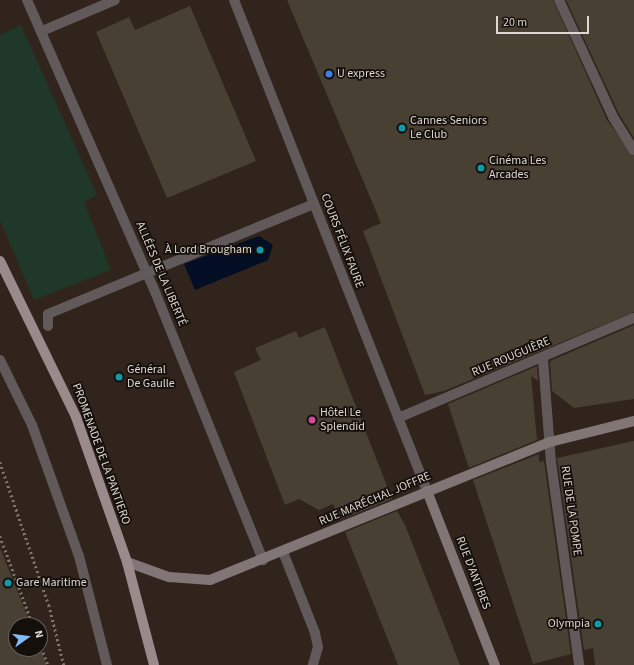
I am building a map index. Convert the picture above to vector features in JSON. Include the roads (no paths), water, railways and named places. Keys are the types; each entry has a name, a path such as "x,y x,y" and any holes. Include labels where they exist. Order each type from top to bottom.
{"main road":[{"name":"PROMENADE DE LA PANTIERO","path":"0,261 76,417 127,562 145,620 154,665"}],"street":[{"name":"ALLÉES DE LA LIBERTÉ","path":"27,0 42,31 147,273 263,560"},
{"path":"42,31 115,0"},
{"name":"COURS FÉLIX FAURE","path":"234,0 427,491"},
{"path":"559,0 613,117 634,150"},
{"path":"48,326 48,314 314,204"},
{"name":"RUE ROUGUIÈRE","path":"398,418 543,359 634,318"},
{"name":"RUE DE LA POMPE","path":"543,359 550,442 579,665"},
{"path":"0,360 32,425 79,556 107,665"},
{"name":"RUE MARÉCHAL JOFFRE","path":"127,562 187,580 210,580 283,552 427,491 550,442 634,421"},
{"name":"RUE D'ANTIBES","path":"427,491 495,665"},
{"path":"283,552 315,633 318,648 313,665"}],"water":[{"path":"259,236 273,245 268,260 195,290 184,264"}],"place":[{"name":"U express","path":"329,74"},
{"name":"Cannes Seniors Le Club","path":"402,128"},
{"name":"Cinéma Les Arcades","path":"481,168"},
{"name":"À Lord Brougham","path":"260,250"},
{"name":"Général De Gaulle","path":"119,377"},
{"name":"Hôtel Le Splendid","path":"312,420"},
{"name":"Gare Maritime","path":"8,583"},
{"name":"Olympia","path":"598,624"}]}
